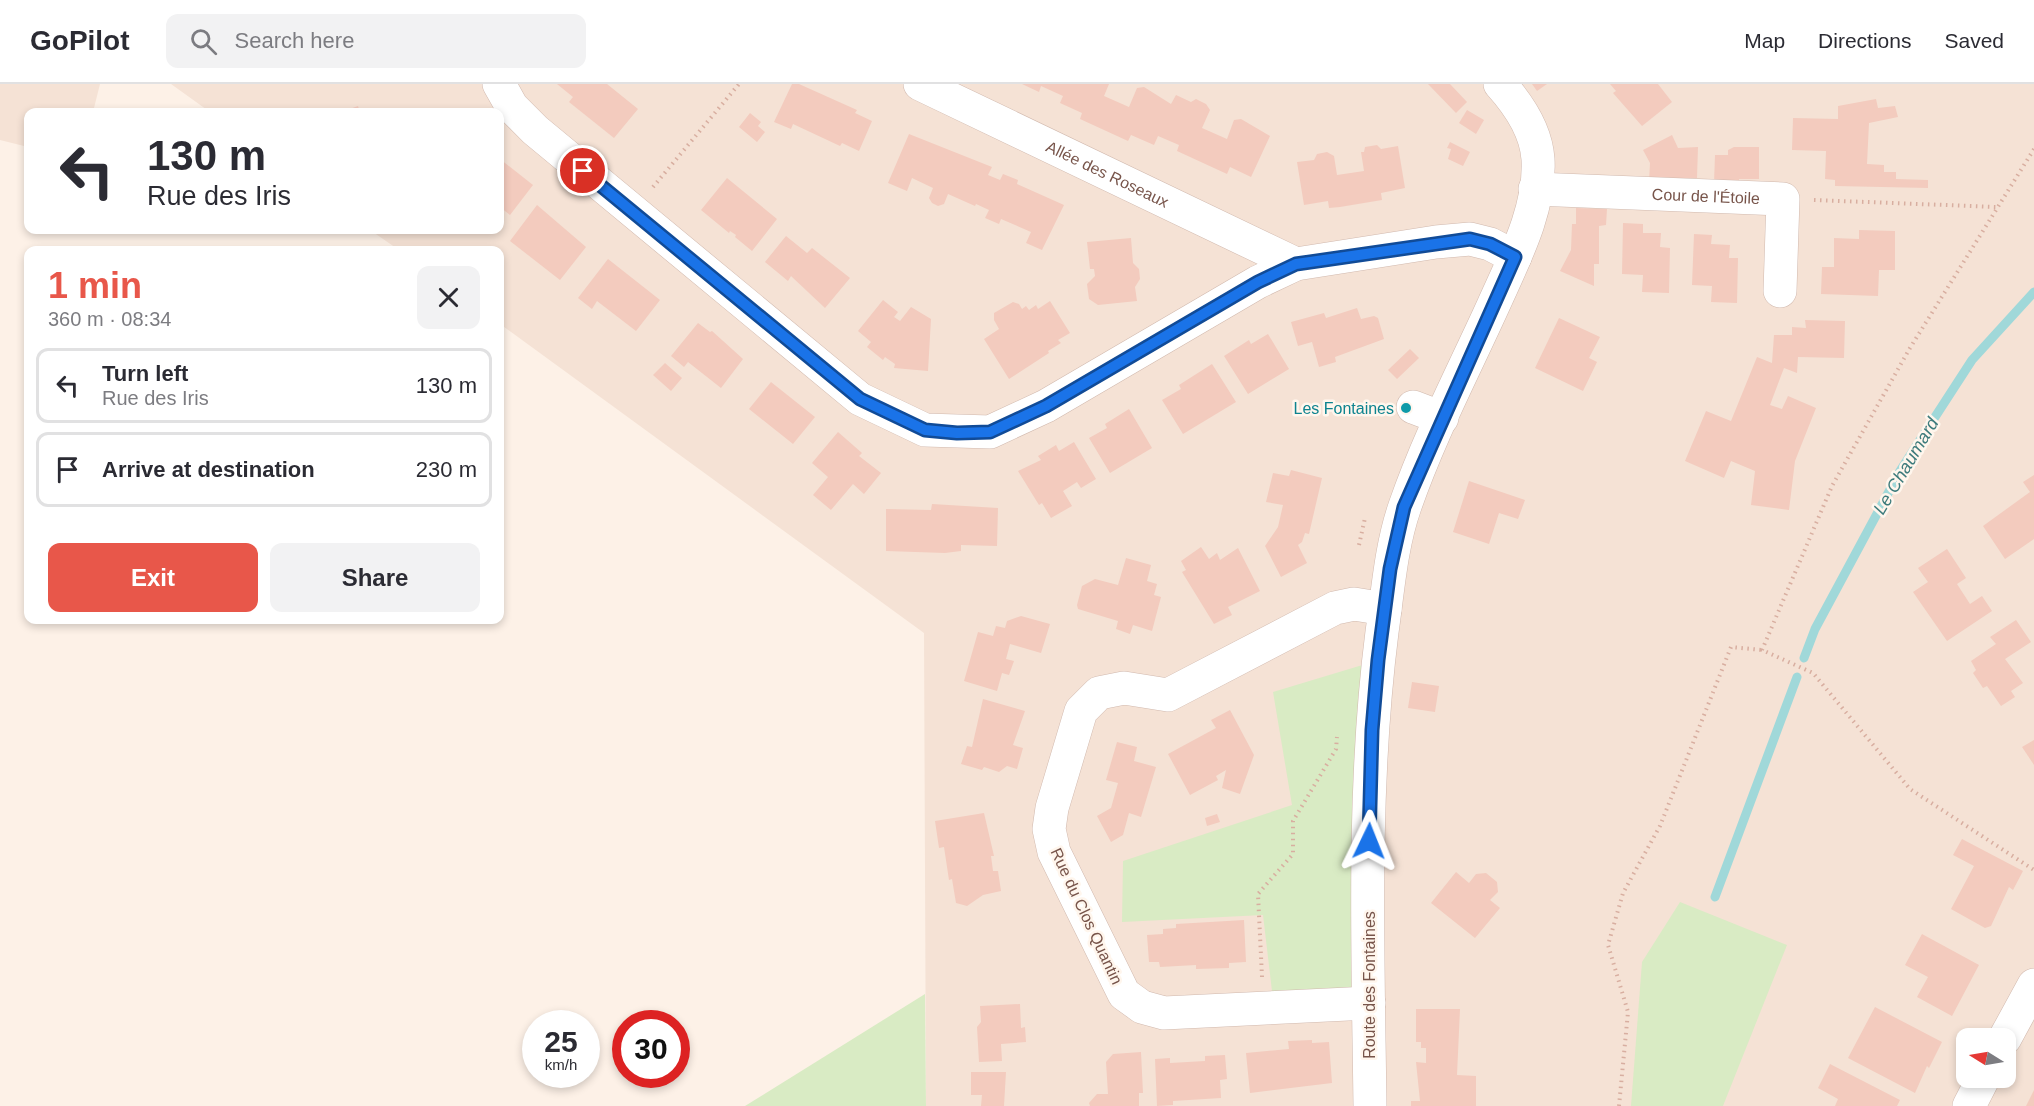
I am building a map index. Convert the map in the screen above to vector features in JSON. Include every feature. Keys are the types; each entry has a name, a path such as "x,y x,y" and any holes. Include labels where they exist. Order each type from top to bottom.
{"street":[{"path":"499,84 512,107 535,130 860,399 925,430 957,433 990,432 1046,406 1258,282 1296,264 1470,239 1490,244 1515,257"},
{"name":"Allée des Roseaux","path":"920,84 1296,264"},
{"name":"Route des Fontaines","path":"1370,1106 1368,863 1372,730 1390,569 1428,413 1515,257 1535,189 1538,158 1532,132 1515,100 1500,84"},
{"name":"Cour de l'Étoile","path":"1535,189 1783,199 1780,291"},
{"name":"Rue du Clos Quantin","path":"1369,1003 1164,1013 1142,1007 1124,994 1054,852 1049,830 1052,808 1081,711 1099,693 1124,688 1168,695 1335,608 1354,604 1385,609"},
{"path":"2011,1028 2034,985"},
{"path":"1969,1106 1978,1088"}],"path":[{"path":"632,212 739,84"},
{"path":"1762,650 1832,486 1910,348 2034,149"},
{"path":"1783,199 1997,207"},
{"path":"1619,1106 1628,1012 1608,945 1623,893 1660,826 1731,647 1762,650 1813,673 1910,789 2034,870"},
{"path":"1262,987 1258,894 1293,854 1293,821 1336,748 1339,726"}],"shaded area":[{"path":"0,84 100,84 94,108 24,108 24,146 0,140"},
{"path":"171,84 2034,84 2034,1106 926,1106 924,633 504,327 504,246 393,246 376,234 504,234 504,108 204,108"}],"green space":[{"path":"1379,660 1369,1003 1274,1008 1263,915 1122,922 1123,861 1292,805 1273,692"},
{"path":"1680,902 1787,945 1723,1106 1631,1106 1642,962"},
{"path":"925,994 926,1106 745,1106"}],"building":[{"path":"557,84 607,84 638,109 614,138 569,102 573,97"},
{"path":"792,84 799,84 857,110 855,113 872,121 859,151 842,143 840,146 793,124 791,129 774,122"},
{"path":"1022,84 1109,84 1104,96 1129,107 1137,88 1144,87 1171,104 1176,95 1191,102 1196,99 1206,104 1210,110 1202,128 1227,139 1234,120 1241,119 1270,136 1251,177 1230,167 1227,174 1177,151 1179,145 1158,136 1154,145 1131,135 1128,141 1080,119 1082,113 1060,103 1063,96 1041,86 1039,92"},
{"path":"1428,84 1450,84 1467,102 1456,113"},
{"path":"1532,84 1547,84 1537,91"},
{"path":"1610,84 1658,84 1672,102 1642,126 1613,93 1616,91"},
{"path":"1876,99 1878,108 1895,106 1898,117 1869,123 1867,164 1884,165 1884,172 1896,172 1896,179 1928,180 1928,188 1835,186 1835,180 1825,179 1826,151 1792,150 1793,118 1838,119 1838,106"},
{"path":"1467,110 1484,120 1476,134 1459,123"},
{"path":"750,113 761,122 758,126 765,132 757,142 739,127"},
{"path":"909,134 992,167 988,175 1000,180 1003,174 1018,180 1017,184 1064,205 1042,250 1026,243 1031,232 1001,219 999,224 985,218 989,210 976,204 975,206 948,194 944,204 938,206 929,198 933,188 912,178 907,191 888,183"},
{"path":"1672,135 1678,148 1698,147 1697,178 1677,178 1677,182 1649,182 1650,163 1643,150"},
{"path":"1450,142 1470,152 1463,166 1448,159 1451,149 1447,148"},
{"path":"1377,145 1381,149 1398,146 1405,188 1381,193 1382,200 1329,208 1328,201 1304,205 1297,162 1314,160 1317,154 1327,152 1334,156 1337,175 1364,171 1361,152 1364,152 1365,147"},
{"path":"1734,147 1759,147 1759,179 1739,179 1739,183 1714,183 1715,155 1728,155 1728,150"},
{"path":"504,162 533,185 510,215 504,210"},
{"path":"727,178 777,219 752,251 735,237 736,235 730,231 729,233 701,210"},
{"path":"537,205 586,247 560,280 510,241"},
{"path":"1576,208 1607,209 1606,225 1599,226 1599,264 1594,264 1594,286 1560,271 1571,250 1572,224 1576,224"},
{"path":"1623,223 1643,224 1643,233 1661,233 1660,247 1670,248 1669,293 1642,292 1643,275 1622,274"},
{"path":"1859,230 1895,231 1895,270 1879,270 1878,296 1821,294 1822,267 1834,267 1834,238 1859,239"},
{"path":"1694,234 1712,235 1711,244 1730,245 1729,258 1738,258 1737,303 1711,302 1712,286 1692,285"},
{"path":"786,236 807,253 812,248 850,278 825,308 791,276 788,281 765,262"},
{"path":"1131,238 1133,263 1139,269 1140,279 1135,287 1137,301 1098,305 1089,299 1087,284 1095,276 1094,269 1090,269 1087,242"},
{"path":"608,259 660,300 636,331 597,301 592,309 578,298"},
{"path":"883,300 898,312 894,317 900,321 911,307 931,319 928,371 894,368 895,364 885,357 883,360 867,347 871,342 858,331"},
{"path":"1050,301 1070,333 1058,340 1061,343 1048,351 1049,353 1009,379 984,339 999,329 994,320 994,313 1013,302 1019,304 1022,309 1026,306 1029,310 1036,305 1038,309"},
{"path":"1357,308 1361,319 1374,316 1378,318 1384,339 1335,357 1336,362 1319,367 1312,342 1298,346 1291,322 1324,313 1326,318"},
{"path":"1559,318 1600,337 1589,358 1597,362 1583,391 1535,368"},
{"path":"1805,320 1845,321 1844,358 1798,357 1797,373 1784,368 1770,405 1782,409 1788,396 1816,408 1795,461 1789,510 1751,505 1755,471 1731,461 1724,478 1685,461 1706,411 1731,421 1757,357 1772,363 1774,335 1792,335 1792,327 1806,328"},
{"path":"698,323 710,332 712,331 743,359 721,388 688,362 684,367 671,356"},
{"path":"1268,334 1289,369 1248,394 1224,356 1249,340 1251,344"},
{"path":"1410,349 1419,358 1397,379 1388,370"},
{"path":"665,363 682,378 671,391 653,375"},
{"path":"1212,364 1236,402 1183,434 1162,400 1181,389 1179,385"},
{"path":"771,382 815,417 793,444 749,409"},
{"path":"1129,409 1152,448 1110,473 1089,438 1107,428 1105,424"},
{"path":"838,432 862,453 859,456 881,473 864,494 853,484 831,510 813,495 828,477 812,463"},
{"path":"1074,442 1096,479 1081,488 1077,482 1063,491 1072,506 1051,518 1042,503 1039,505 1018,471 1041,460 1038,456 1056,445 1059,451"},
{"path":"1291,470 1322,478 1309,534 1305,533 1302,542 1298,545 1307,563 1281,577 1265,546 1278,527 1283,505 1266,502 1273,473 1289,476"},
{"path":"2034,475 2034,539 2005,559 1983,526 2030,492 2023,482"},
{"path":"1469,481 1525,500 1518,519 1499,513 1489,544 1453,532"},
{"path":"932,504 998,508 997,546 961,545 961,551 945,553 886,551 886,509 931,510"},
{"path":"1201,547 1209,559 1217,553 1220,560 1238,548 1260,591 1228,607 1232,615 1214,624 1182,572 1186,570 1181,561"},
{"path":"1947,549 1966,578 1957,584 1970,604 1982,596 1992,611 1947,641 1913,592 1928,582 1918,568"},
{"path":"1126,558 1151,565 1147,581 1157,584 1154,595 1161,597 1152,631 1133,625 1130,634 1116,629 1118,621 1078,609 1082,586 1095,579 1118,585"},
{"path":"1021,616 1050,624 1041,653 1010,644 1006,659 1014,661 1009,675 1002,673 997,691 964,681 978,632 993,636 996,626 1005,628 1007,621"},
{"path":"2016,620 2031,642 2005,659 2023,683 2011,691 2015,697 2001,706 1987,686 1983,688 1973,673 1976,670 1971,661 1996,644 1990,637"},
{"path":"1412,682 1439,686 1435,712 1408,708"},
{"path":"983,699 1025,711 1013,745 1023,748 1017,769 1007,766 999,772 984,767 982,770 961,764 967,746 972,747"},
{"path":"1230,710 1254,755 1240,794 1222,788 1226,770 1216,776 1218,780 1190,795 1168,754 1216,728 1211,720"},
{"path":"2034,740 2034,765 2022,747"},
{"path":"1117,742 1137,747 1134,761 1156,767 1141,817 1129,813 1123,835 1111,842 1097,816 1111,808 1118,783 1106,780"},
{"path":"984,813 994,856 991,856 993,871 998,871 1001,891 983,895 967,906 956,903 952,879 949,880 944,847 939,848 935,821"},
{"path":"1217,814 1220,822 1207,826 1205,818"},
{"path":"1962,839 2023,871 2013,890 2009,887 1991,926 1985,928 1951,909 1974,866 1953,855"},
{"path":"1456,872 1469,883 1476,874 1486,873 1497,882 1498,892 1490,900 1500,908 1475,938 1431,903"},
{"path":"1244,920 1246,962 1229,963 1229,968 1196,969 1196,965 1160,967 1159,962 1149,962 1147,935 1163,934 1163,929 1176,928 1176,924"},
{"path":"1922,934 1979,965 1952,1016 1917,997 1928,977 1905,965"},
{"path":"1020,1004 1021,1028 1025,1027 1026,1042 1001,1044 1002,1061 979,1062 977,1027 981,1022 980,1006"},
{"path":"1875,1007 1942,1042 1929,1068 1927,1066 1915,1093 1848,1058"},
{"path":"1416,1009 1460,1009 1457,1075 1476,1076 1476,1106 1411,1106 1411,1101 1420,1101 1416,1062 1426,1063 1426,1048 1421,1048 1421,1042 1416,1042"},
{"path":"1312,1040 1312,1043 1329,1042 1332,1083 1250,1093 1246,1053 1289,1049 1288,1041"},
{"path":"1141,1052 1143,1093 1139,1093 1139,1106 1090,1106 1089,1103 1097,1094 1108,1094 1106,1062 1113,1054"},
{"path":"1225,1055 1227,1079 1220,1080 1221,1098 1173,1101 1173,1105 1157,1106 1155,1059 1170,1058 1170,1063 1205,1061 1205,1056"},
{"path":"1830,1064 1900,1100 1897,1106 1835,1106 1838,1099 1818,1088"},
{"path":"971,1072 1006,1072 1004,1106 981,1106 982,1095 971,1095"},
{"path":"2034,1090 2034,1106 2026,1106"}],"waterway":[{"name":"Le Chaumard","path":"1804,658 1815,629 1900,471 1972,360 2034,292"},
{"name":"Le Chaumard","path":"1715,897 1797,677"}],"place":[{"name":"Les Fontaines","path":"1406,408"}],"route":[{"path":"583,171 860,399 925,430 957,433 990,432 1046,406 1258,282 1296,264 1436,242 1470,239 1490,244 1515,257 1457,382 1404,507 1390,569 1378,660 1372,730 1369,841"}]}
